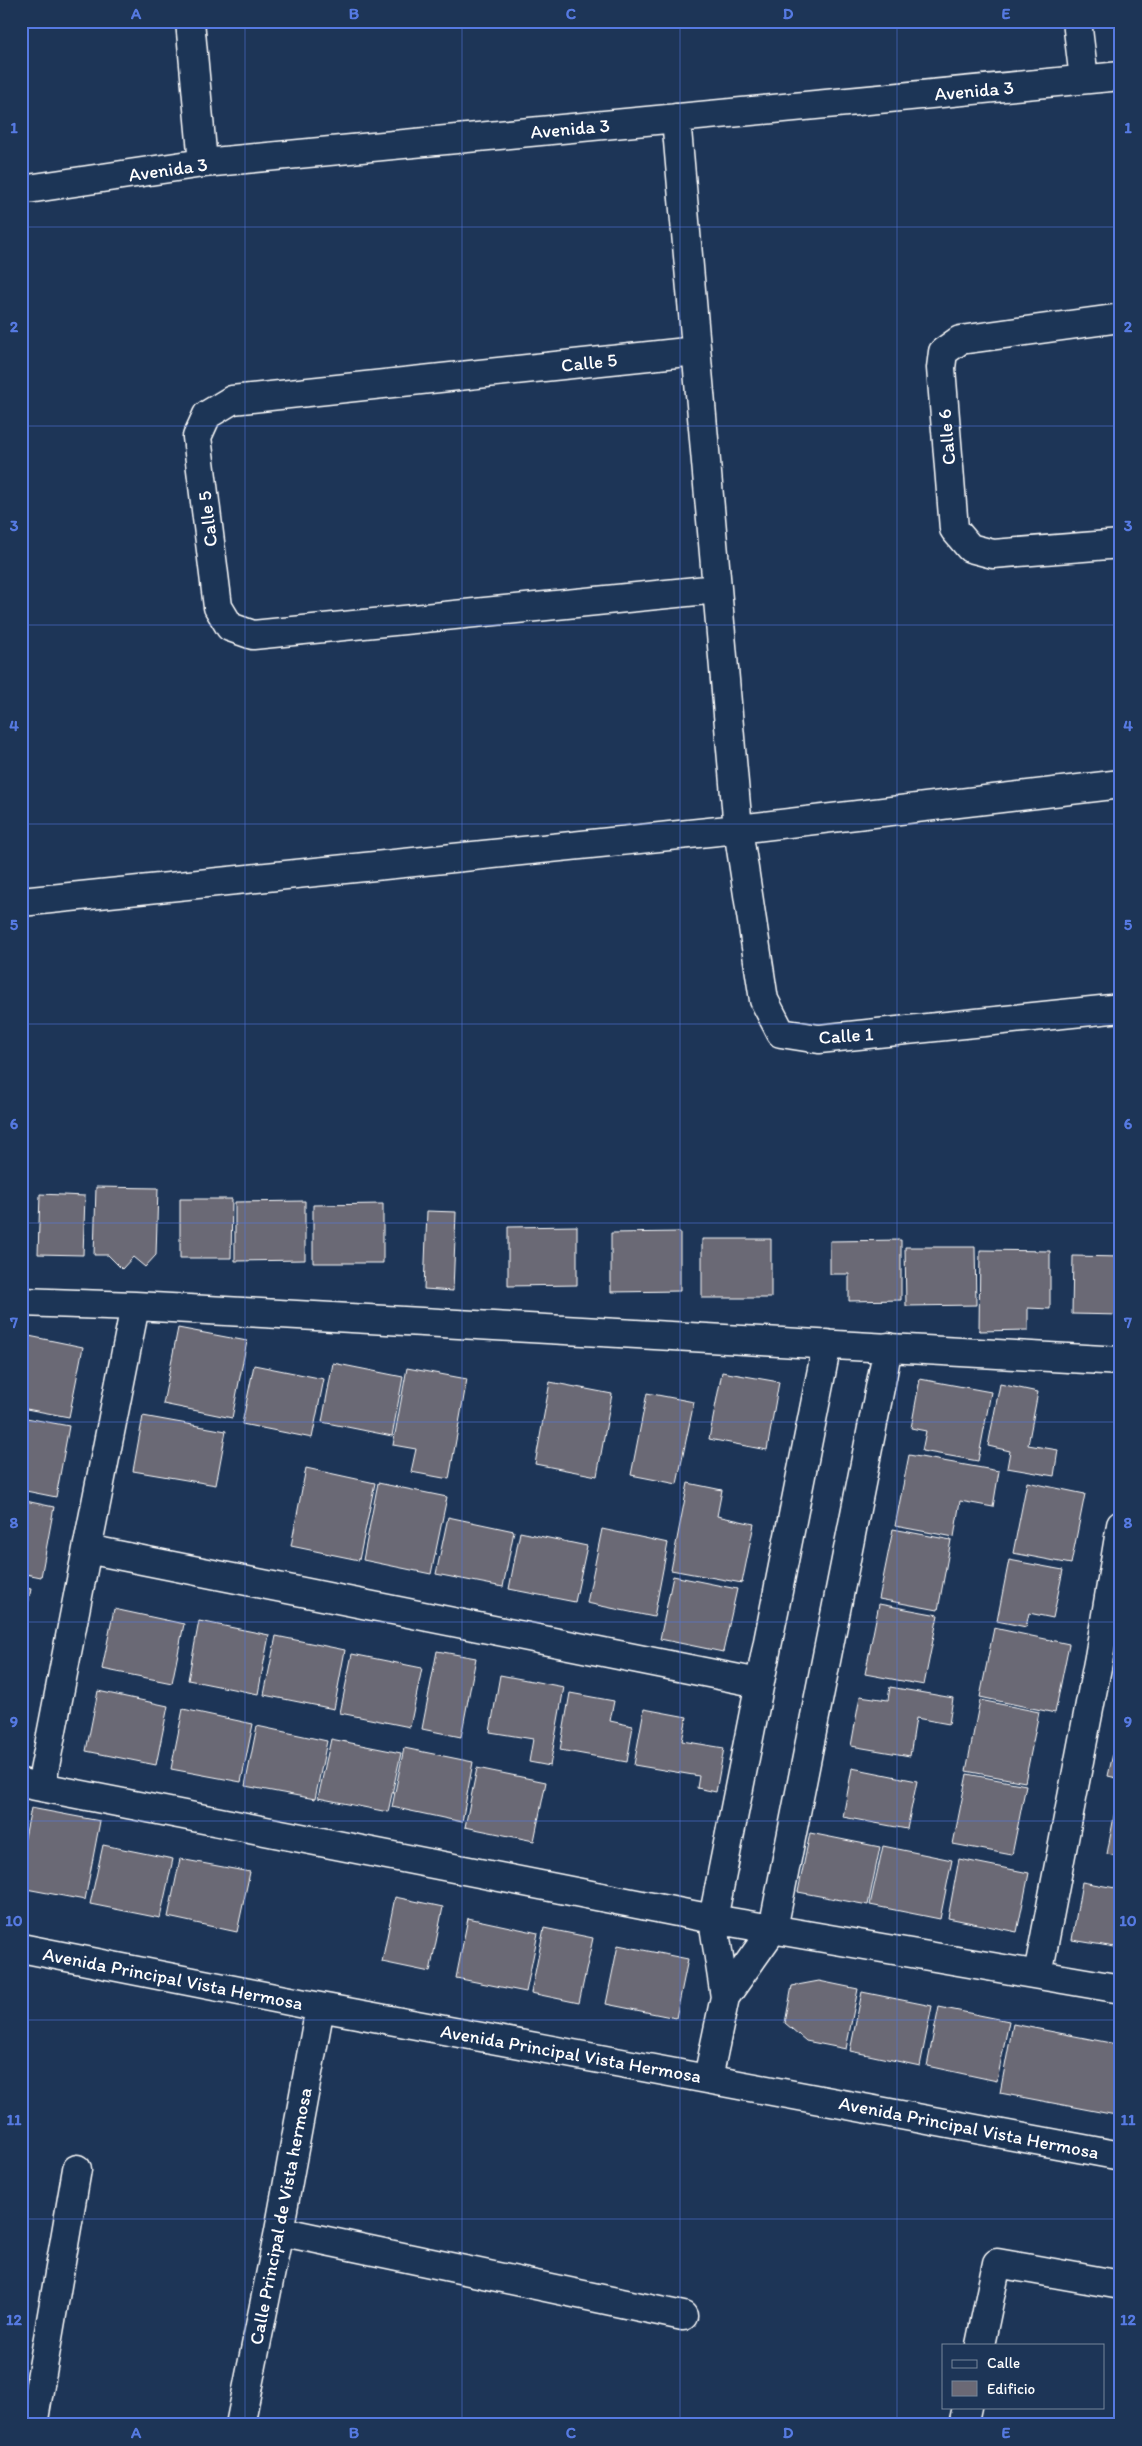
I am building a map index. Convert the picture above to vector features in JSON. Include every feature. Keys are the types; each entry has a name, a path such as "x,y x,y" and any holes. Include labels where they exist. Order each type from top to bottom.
{"street":[{"path":"190,21 203,163"},
{"path":"1077,21 1084,79"},
{"name":"Avenida 3","path":"21,190 203,163 1121,76"},
{"path":"676,118 738,829"},
{"name":"Calle 6","path":"1121,318 960,340 943,352 941,368 954,529 970,548 993,554 1121,544"},
{"name":"Calle 5","path":"696,351 232,400 207,414 198,437 218,607 230,627 253,635 717,589"},
{"path":"21,902 738,829 1121,784"},
{"name":"Calle 1","path":"738,829 764,1000 781,1033 819,1039 1121,1008"},
{"path":"21,1302 135,1306 1121,1361"},
{"path":"135,1306 88,1549 31,1785 713,1919 1038,1974 1121,1990"},
{"path":"708,2078 725,1997 713,1919 826,1344"},
{"path":"725,1997 773,1929 888,1348"},
{"path":"1038,1974 1099,1657 1121,1525"},
{"path":"88,1549 759,1683"},
{"name":"Avenida Principal Vista Hermosa","path":"21,1948 320,2007 1121,2156"},
{"name":"Calle Principal de Vista hermosa","path":"240,2425 279,2231 320,2007"},
{"path":"33,2425 77,2169"},
{"path":"279,2231 683,2316"},
{"path":"980,2344 996,2262 1121,2285"},
{"path":"964,2425 967,2408"}],"building":[{"path":"96,1187 158,1188 156,1255 145,1267 133,1257 122,1269 108,1255 94,1255"},
{"path":"40,1194 85,1196 83,1255 38,1254"},
{"path":"180,1199 232,1199 231,1258 180,1258"},
{"path":"305,1201 305,1260 235,1261 235,1202"},
{"path":"383,1204 383,1263 313,1263 313,1205"},
{"path":"427,1211 456,1212 453,1291 424,1289"},
{"path":"577,1226 577,1285 508,1286 508,1227"},
{"path":"680,1232 680,1291 611,1292 611,1233"},
{"path":"702,1239 771,1239 771,1298 702,1298"},
{"path":"901,1240 901,1300 849,1301 849,1274 830,1274 830,1241"},
{"path":"905,1247 975,1247 976,1305 906,1306"},
{"path":"980,1250 1050,1251 1050,1309 1028,1308 1028,1330 979,1331"},
{"path":"1073,1256 1121,1257 1121,1315 1072,1314"},
{"path":"178,1328 247,1341 232,1418 163,1404"},
{"path":"24,1335 83,1347 69,1417 21,1408 21,1351"},
{"path":"333,1363 403,1377 392,1436 322,1422"},
{"path":"254,1365 324,1379 312,1438 242,1424"},
{"path":"407,1368 467,1379 449,1479 411,1472 416,1449 393,1445"},
{"path":"722,1372 779,1382 767,1450 709,1439"},
{"path":"920,1379 991,1392 978,1461 922,1451 926,1431 911,1428"},
{"path":"550,1382 612,1394 597,1476 535,1464"},
{"path":"1000,1384 1038,1392 1028,1445 1058,1450 1054,1476 1007,1468 1010,1451 988,1446"},
{"path":"647,1393 694,1402 677,1484 631,1475"},
{"path":"143,1416 226,1431 216,1485 133,1471"},
{"path":"21,1417 69,1426 56,1497 21,1490"},
{"path":"909,1455 999,1471 993,1507 960,1501 954,1537 895,1526"},
{"path":"306,1468 375,1483 359,1560 291,1546"},
{"path":"1027,1482 1085,1494 1071,1564 1013,1553"},
{"path":"378,1483 447,1497 431,1574 363,1560"},
{"path":"688,1483 722,1490 717,1516 754,1524 742,1583 671,1570"},
{"path":"21,1500 54,1507 41,1577 21,1573"},
{"path":"448,1517 514,1531 503,1587 436,1574"},
{"path":"602,1529 668,1543 654,1617 587,1603"},
{"path":"893,1529 951,1540 938,1610 879,1599"},
{"path":"520,1532 587,1546 575,1602 509,1589"},
{"path":"1009,1560 1063,1570 1053,1618 1029,1613 1026,1627 997,1621"},
{"path":"673,1576 737,1589 723,1652 660,1639"},
{"path":"21,1587 31,1589 21,1642"},
{"path":"879,1604 938,1615 924,1685 865,1674"},
{"path":"114,1609 184,1624 172,1683 102,1669"},
{"path":"199,1621 269,1635 258,1694 188,1680"},
{"path":"994,1628 1069,1644 1055,1713 980,1697"},
{"path":"276,1636 345,1650 334,1709 264,1695"},
{"path":"437,1651 476,1658 461,1737 422,1729"},
{"path":"352,1654 422,1668 410,1727 340,1713"},
{"path":"500,1675 564,1687 550,1766 529,1762 533,1739 490,1732"},
{"path":"890,1687 953,1698 949,1724 916,1718 910,1756 851,1746 860,1696 888,1700"},
{"path":"98,1691 168,1706 156,1765 86,1751"},
{"path":"570,1693 614,1701 610,1721 633,1726 627,1762 560,1750"},
{"path":"980,1700 1039,1712 1025,1782 966,1771"},
{"path":"183,1709 253,1724 241,1782 171,1769"},
{"path":"644,1709 687,1717 682,1741 724,1748 716,1792 697,1788 699,1776 634,1765"},
{"path":"1121,1718 1121,1779 1108,1776"},
{"path":"257,1726 327,1741 315,1799 245,1786"},
{"path":"331,1739 401,1753 388,1812 318,1798"},
{"path":"404,1748 473,1762 462,1822 392,1807"},
{"path":"477,1768 546,1782 534,1841 465,1827"},
{"path":"852,1768 917,1781 907,1829 843,1817"},
{"path":"967,1774 1026,1785 1012,1855 953,1844"},
{"path":"1121,1784 1121,1857 1107,1854"},
{"path":"31,1808 100,1821 85,1900 21,1888 21,1857"},
{"path":"810,1833 880,1847 868,1905 798,1892"},
{"path":"103,1845 173,1859 160,1918 90,1904"},
{"path":"883,1846 952,1860 940,1919 870,1905"},
{"path":"180,1859 250,1872 237,1932 168,1917"},
{"path":"959,1859 1029,1873 1017,1932 948,1918"},
{"path":"1082,1882 1121,1889 1121,1948 1072,1940"},
{"path":"395,1897 443,1907 430,1972 382,1962"},
{"path":"468,1918 538,1933 526,1992 456,1978"},
{"path":"544,1928 593,1938 579,2003 531,1993"},
{"path":"618,1945 688,1959 676,2018 606,2004"},
{"path":"819,1981 858,1989 846,2049 806,2041 785,2023 792,1986"},
{"path":"862,1992 932,2006 920,2066 850,2051"},
{"path":"939,2007 1009,2021 997,2081 927,2066"},
{"path":"1013,2024 1121,2045 1121,2116 1000,2093"}]}
